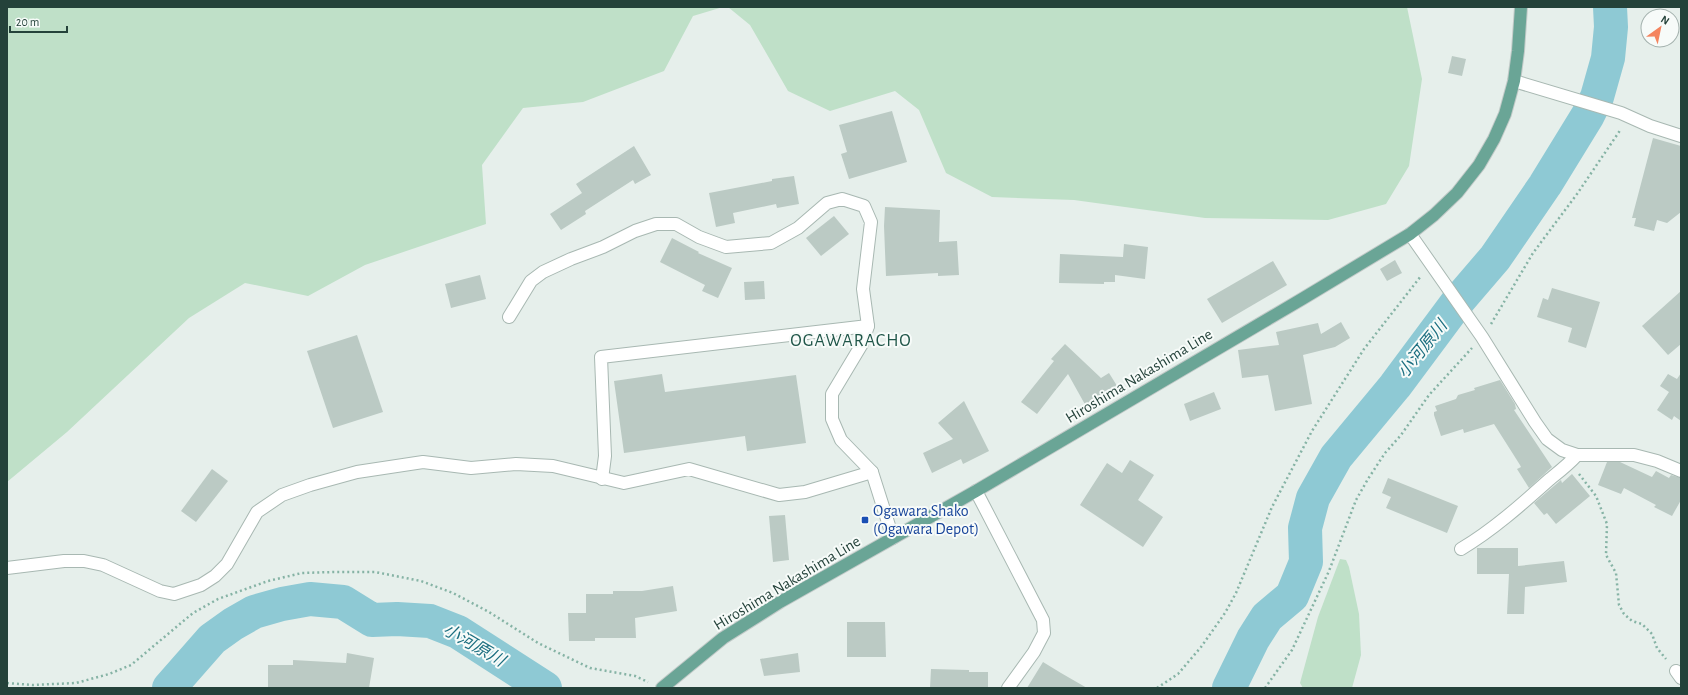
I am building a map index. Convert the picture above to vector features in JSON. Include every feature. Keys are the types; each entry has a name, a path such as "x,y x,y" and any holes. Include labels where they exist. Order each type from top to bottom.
{"main road":[{"name":"Hiroshima Nakashima Line","path":"664,687 723,638 780,602 976,491 1410,234 1434,215 1457,194 1479,165 1494,139 1502,120 1514,81 1521,7"}],"street":[{"path":"1514,81 1551,91 1625,115 1650,126 1681,136"},
{"path":"509,317 531,281 543,272 571,259 603,247 635,231 656,224 676,224 699,237 726,247 771,243 798,228 827,203 842,199 864,206 871,222 863,289 868,326 862,344 832,394 832,419 841,440 872,472 893,538"},
{"path":"1410,234 1482,337 1547,439 1574,459"},
{"path":"602,479 604,456 601,356 868,326"},
{"path":"1461,549 1486,534 1574,459 1634,455 1657,461 1681,471"},
{"path":"7,568 64,561 84,561 103,565 160,591 174,594 201,585 215,576 227,564 241,537 257,512 282,495 310,484 357,472 423,462 471,468 516,464 553,466 602,479 624,483 689,469 779,495 805,492 872,472"},
{"path":"976,491 1043,620 1044,633 1034,652 1008,688"}],"path":[{"path":"1265,688 1292,650 1329,571 1356,500 1368,479 1385,453 1405,430 1429,395 1482,337 1498,313 1533,253 1577,194 1625,115"},
{"path":"1157,688 1178,674 1201,647 1225,613 1236,594 1272,507 1312,431 1364,349 1400,301 1431,265"},
{"path":"1574,459 1585,480 1596,496 1607,524 1606,555 1616,572 1619,605 1624,614 1632,621 1642,624 1652,634 1657,648 1678,674"},
{"path":"7,683 33,685 76,683 108,674 131,664 193,613 218,599 268,581 302,572 374,572 421,581 453,593 489,612 538,643 590,668 635,676 650,683 664,687"}],"green space":[{"path":"7,7 723,7 693,16 664,71 583,102 523,108 482,165 486,224 365,265 308,296 245,283 189,318 67,432 7,482"},
{"path":"728,7 1407,7 1422,79 1409,166 1386,204 1328,220 1205,218 1074,200 992,197 946,173 919,110 895,91 830,111 788,91 750,25"},
{"path":"1340,559 1346,560 1349,567 1359,614 1361,655 1352,688 1303,688 1300,683 1318,617"}],"building":[{"path":"1452,56 1466,59 1462,76 1448,73"},
{"path":"892,111 907,162 849,179 841,154 847,152 839,125"},
{"path":"1653,138 1681,146 1681,212 1667,223 1657,220 1654,231 1634,226 1636,218 1632,218"},
{"path":"634,146 651,175 635,184 633,180 585,211 586,214 561,230 550,214 582,193 576,184"},
{"path":"794,176 799,204 777,208 776,204 733,213 735,223 716,227 709,193 772,181 772,179"},
{"path":"885,207 940,210 939,242 957,241 959,275 938,276 938,273 886,276 884,226"},
{"path":"834,216 849,234 821,256 806,238"},
{"path":"672,238 699,252 698,253 732,268 718,298 702,291 705,285 660,262"},
{"path":"1124,244 1148,247 1145,279 1115,275 1115,282 1104,282 1104,284 1059,283 1060,254 1123,257"},
{"path":"1395,260 1402,273 1387,281 1380,269"},
{"path":"1273,261 1287,285 1222,323 1207,299"},
{"path":"480,275 486,299 451,308 445,284"},
{"path":"764,281 765,299 745,300 744,282"},
{"path":"1552,288 1600,302 1586,348 1568,342 1572,328 1537,317 1543,298 1548,300"},
{"path":"1681,291 1681,344 1668,355 1642,326"},
{"path":"1341,322 1350,338 1335,347 1303,355 1312,404 1275,411 1268,375 1242,378 1238,350 1279,345 1276,332 1318,323 1321,334"},
{"path":"357,335 383,412 333,428 307,351"},
{"path":"1065,344 1101,378 1109,373 1119,389 1087,408 1068,374 1037,414 1021,402 1054,361 1051,359"},
{"path":"1681,373 1681,421 1674,416 1672,420 1657,410 1669,392 1660,386 1668,374 1677,379"},
{"path":"662,374 665,392 796,375 806,443 747,451 745,436 624,453 614,381"},
{"path":"1500,380 1515,404 1516,409 1514,410 1552,467 1529,488 1517,469 1521,467 1520,465 1494,424 1464,433 1463,429 1441,436 1434,415 1434,412 1437,411 1435,406 1456,399 1458,395 1475,390 1474,388"},
{"path":"1214,392 1221,409 1190,421 1184,404"},
{"path":"964,401 989,451 963,464 961,459 932,473 923,453 953,439 938,423"},
{"path":"1130,460 1154,475 1138,500 1163,517 1143,547 1080,505 1107,463 1122,473"},
{"path":"1607,462 1620,462 1652,477 1656,471 1669,478 1671,475 1681,478 1681,500 1672,516 1654,507 1656,505 1624,488 1621,494 1598,485"},
{"path":"212,469 228,481 196,522 181,511"},
{"path":"1572,474 1590,496 1556,524 1547,513 1544,515 1534,503 1561,480 1562,483"},
{"path":"1388,478 1458,506 1447,533 1386,508 1391,497 1382,493"},
{"path":"785,515 789,560 773,562 769,516"},
{"path":"1477,548 1518,548 1518,566 1564,561 1567,582 1525,587 1524,614 1507,614 1509,574 1477,574"},
{"path":"673,586 677,611 635,618 636,638 595,638 595,641 569,641 568,613 586,613 586,594 613,594 613,591 642,591"},
{"path":"847,622 885,622 886,657 847,657"},
{"path":"347,653 374,658 369,688 268,688 268,665 293,665 293,660 346,663"},
{"path":"798,653 800,672 764,676 760,659"},
{"path":"1043,662 1061,673 1087,688 1027,688"},
{"path":"931,669 988,672 988,688 930,688"}],"waterway":[{"name":"小河原川","path":"1229,688 1253,639 1267,617 1292,596 1306,562 1305,528 1313,498 1336,457 1395,386 1459,300 1495,258 1545,185 1588,115 1597,97 1608,58 1611,27 1610,7"},
{"name":"小河原川","path":"169,688 212,639 233,624 254,612 282,604 310,599 343,602 372,620 397,619 430,621 458,632 545,688"}],"place":[{"name":"Ogawara Shako (Ogawara Depot)","path":"865,520"}],"district":[{"name":"OGAWARACHO","path":"851,341"}]}
